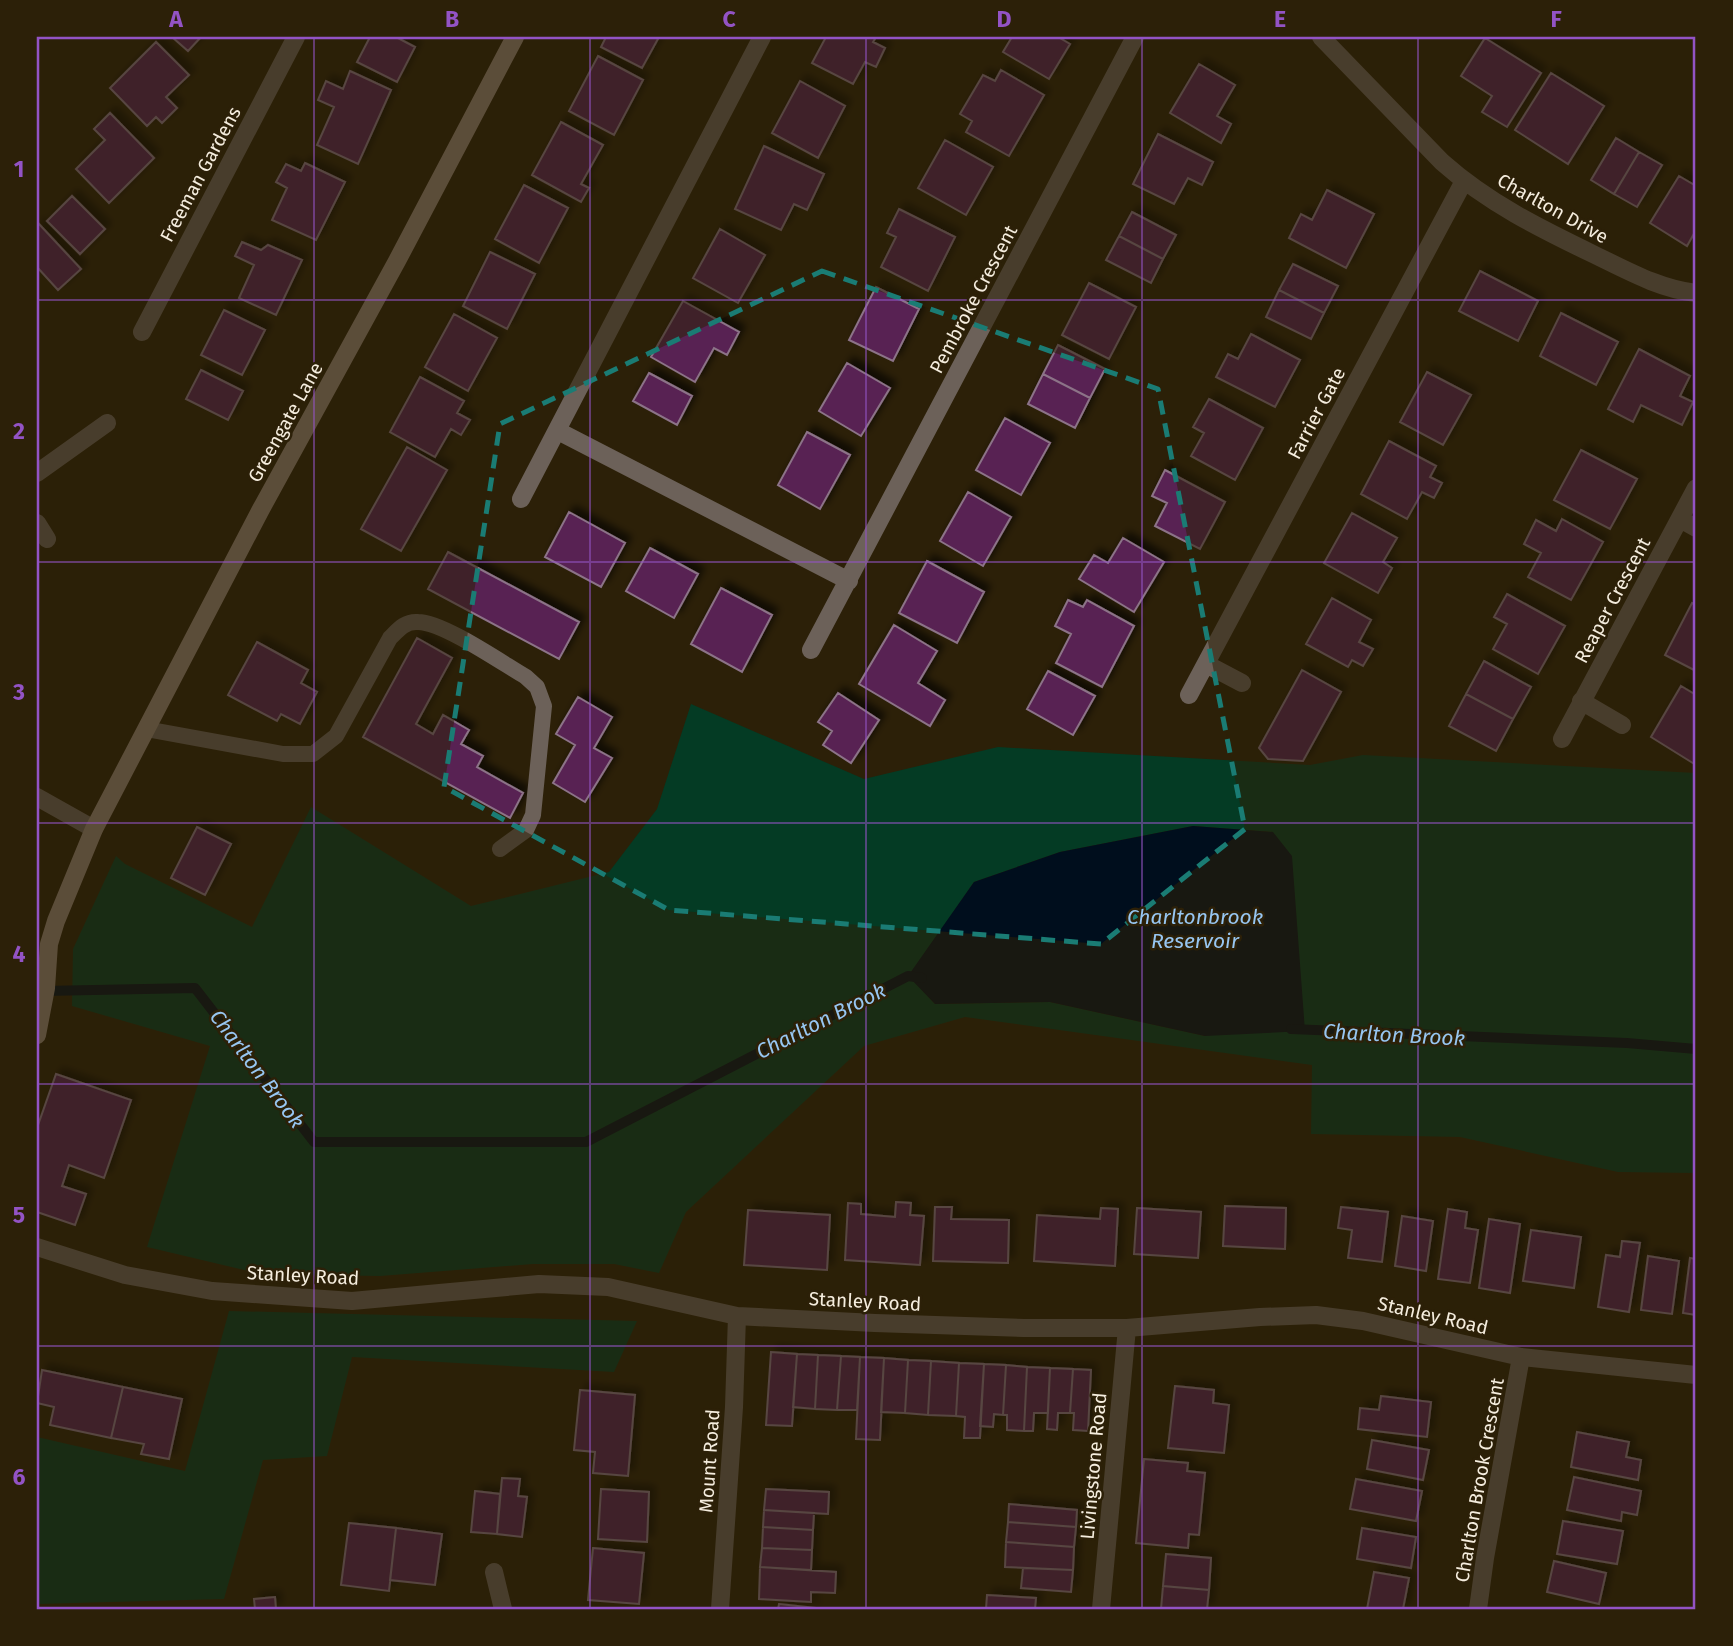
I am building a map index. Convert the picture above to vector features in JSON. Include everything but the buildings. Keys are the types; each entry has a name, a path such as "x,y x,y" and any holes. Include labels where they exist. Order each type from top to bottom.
{"street":[{"name":"Freeman Gardens","path":"142,331 296,37"},
{"name":"Greengate Lane","path":"37,1035 46,988 50,944 56,921 94,829 260,510 403,250 515,37"},
{"path":"522,499 762,37"},
{"name":"Pembroke Crescent","path":"811,650 1135,37"},
{"name":"Charlton Drive","path":"1328,40 1464,181 1523,220 1646,280 1679,291 1696,293"},
{"name":"Farrier Gate","path":"1189,695 1464,181"},
{"path":"37,472 107,423"},
{"path":"558,431 849,581"},
{"name":"Reaper Crescent","path":"1562,739 1696,488"},
{"path":"1680,519 1696,528"},
{"path":"37,523 47,539"},
{"path":"1206,664 1242,683"},
{"path":"1581,701 1622,725"},
{"path":"37,797 94,829"},
{"name":"Stanley Road","path":"37,1247 125,1275 212,1291 352,1301 539,1283 608,1287 737,1315 1024,1328 1127,1328 1315,1315 1363,1321 1521,1357 1696,1376"},
{"name":"Mount Road","path":"720,1609 734,1407 737,1315"},
{"name":"Livingstone Road","path":"1101,1609 1127,1328"},
{"name":"Charlton Brook Crescent","path":"1478,1609 1521,1357"},
{"path":"494,1572 503,1609"}],"lane":[{"path":"146,729 283,754 313,754 336,736 390,638 403,625 417,621 439,627 526,677 537,687 544,706 533,815 526,830 500,849"}],"highlighted area":[{"path":"822,271 1158,389 1245,829 1101,944 669,910 444,787 500,424"}],"green space":[{"path":"691,704 864,779 998,747 1310,765 1363,755 1696,773 1696,1173 1618,1172 1460,1137 1311,1134 1312,1065 965,1017 864,1046 686,1212 659,1273 614,1264 533,1264 380,1276 261,1274 147,1247 210,1046 72,1006 73,949 116,856 125,864 252,927 311,807 471,906 609,872 657,809","holes":["1193,826 1273,832 1205,1036 1050,1002 935,1004 909,976 974,882 1060,852"]},
{"path":"229,1311 637,1321 614,1372 352,1357 327,1456 263,1460 224,1599 37,1604 37,1437 185,1471"}],"water":[{"name":"Charltonbrook Reservoir","path":"1193,826 1273,832 1292,856 1305,1031 1205,1036 1050,1002 935,1004 908,976 974,882 1060,852"}],"waterway":[{"name":"Charlton Brook","path":"43,991 195,988 314,1142 586,1142 908,976 922,978"},
{"name":"Charlton Brook","path":"1291,1029 1627,1043 1696,1049"}]}
